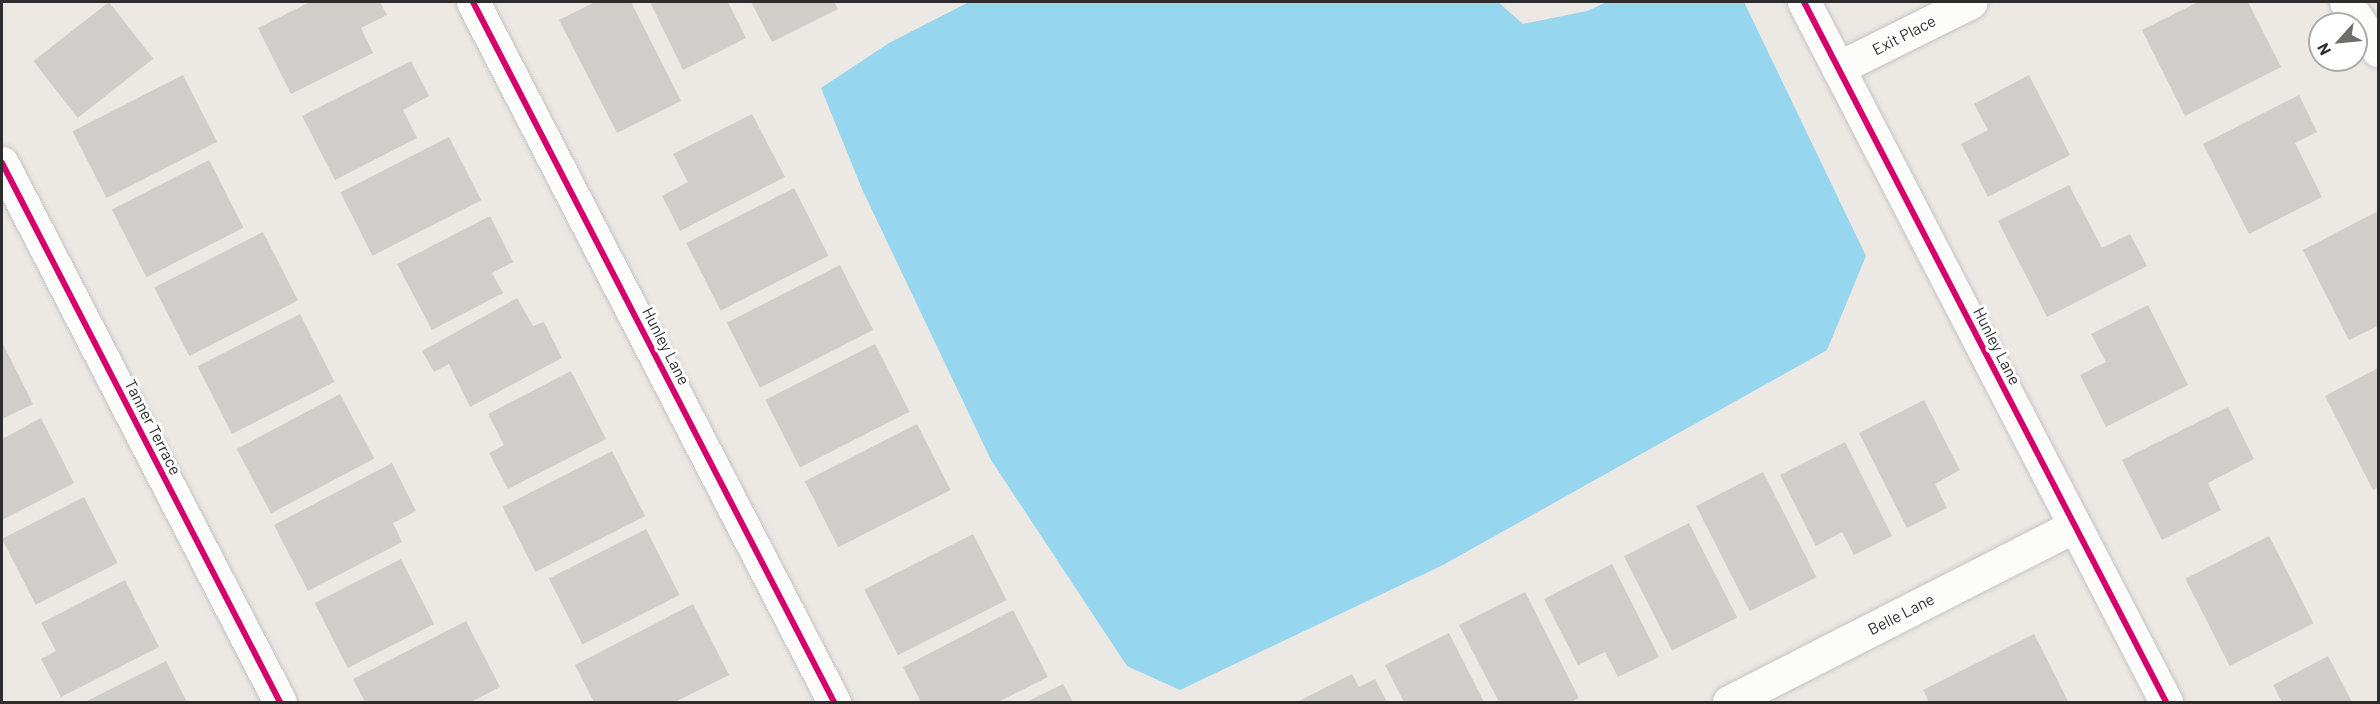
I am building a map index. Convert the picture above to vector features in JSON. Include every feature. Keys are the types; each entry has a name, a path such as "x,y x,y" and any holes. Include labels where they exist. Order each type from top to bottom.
{"street":[{"name":"Hunley Lane","path":"473,2 834,702"},
{"name":"Hunley Lane","path":"1804,2 2166,702"},
{"name":"Exit Place","path":"1838,68 1971,2"},
{"path":"2346,2 2379,50"},
{"name":"Tanner Terrace","path":"2,163 280,702"},
{"name":"Belle Lane","path":"1729,702 2074,526"}],"water":[{"path":"969,2 1498,2 1523,24 1587,11 1607,2 1744,2 1866,256 1827,350 1443,565 1180,690 1127,666 991,460 862,189 821,88 889,43"}],"building":[{"path":"109,2 153,59 78,118 33,61"},
{"path":"310,2 380,2 387,15 361,28 373,53 291,94 258,28"},
{"path":"595,2 631,2 681,101 617,133 559,20"},
{"path":"650,2 728,2 746,38 683,70"},
{"path":"751,2 834,2 838,9 772,42"},
{"path":"2198,2 2248,2 2281,67 2185,116 2142,30"},
{"path":"411,61 429,96 403,110 417,138 335,180 302,116"},
{"path":"183,75 217,142 107,198 73,131"},
{"path":"2029,75 2070,155 1988,197 1961,144 1988,130 1974,104"},
{"path":"2299,95 2317,132 2295,143 2322,197 2249,234 2203,144"},
{"path":"752,114 785,177 680,231 662,196 688,182 673,154"},
{"path":"449,137 481,200 373,256 340,192"},
{"path":"209,160 244,228 146,277 112,209"},
{"path":"2069,185 2102,248 2130,234 2147,266 2047,317 1998,221"},
{"path":"794,188 829,256 721,311 686,243"},
{"path":"2378,211 2378,326 2349,340 2303,250"},
{"path":"490,216 513,262 492,273 503,293 432,330 397,264"},
{"path":"263,232 298,301 189,356 154,287"},
{"path":"840,265 873,330 760,388 727,323"},
{"path":"517,298 533,326 544,322 562,358 470,407 449,364 434,372 422,351"},
{"path":"2148,305 2188,385 2106,427 2080,375 2106,362 2091,334"},
{"path":"300,314 335,382 232,434 198,366"},
{"path":"2,342 33,404 2,419"},
{"path":"875,344 910,412 800,468 765,400"},
{"path":"2378,368 2378,488 2373,490 2325,396"},
{"path":"571,371 606,439 508,489 489,453 504,445 488,414"},
{"path":"340,394 374,458 271,513 237,449"},
{"path":"1924,400 1960,470 1935,484 1947,508 1907,528 1859,433"},
{"path":"2228,407 2254,459 2208,483 2221,510 2162,540 2122,460"},
{"path":"41,418 74,483 2,520 2,439"},
{"path":"917,424 951,490 838,547 805,481"},
{"path":"1845,442 1892,536 1854,555 1842,532 1816,546 1780,475"},
{"path":"612,451 645,516 536,572 502,507"},
{"path":"392,463 416,511 393,523 402,542 308,591 274,525"},
{"path":"1763,472 1817,577 1750,611 1696,506"},
{"path":"84,497 118,563 36,605 2,539"},
{"path":"1689,523 1737,617 1672,651 1624,556"},
{"path":"646,529 680,595 582,644 549,578"},
{"path":"973,534 1007,600 898,655 864,589"},
{"path":"2269,536 2313,623 2230,666 2185,579"},
{"path":"401,559 434,624 348,668 315,603"},
{"path":"1612,564 1659,657 1618,677 1605,652 1578,665 1544,599"},
{"path":"125,580 159,647 61,697 41,659 56,651 41,623"},
{"path":"1525,592 1579,698 1571,702 1499,702 1459,625"},
{"path":"693,604 729,675 675,702 594,702 575,665"},
{"path":"1013,610 1048,677 998,702 921,702 903,667"},
{"path":"466,621 500,687 471,702 365,702 353,679"},
{"path":"1449,633 1484,702 1404,702 1385,665"},
{"path":"2034,634 2068,701 1929,702 1923,690"},
{"path":"2328,656 2352,702 2282,702 2273,685"},
{"path":"166,661 187,702 85,702"},
{"path":"1352,674 1359,687 1375,679 1387,702 1297,702"},
{"path":"1063,684 1073,702 1026,702"}],"cycle path":[{"path":"473,2 834,702"},
{"path":"1804,2 2166,702"},
{"path":"2,163 280,702"}]}
